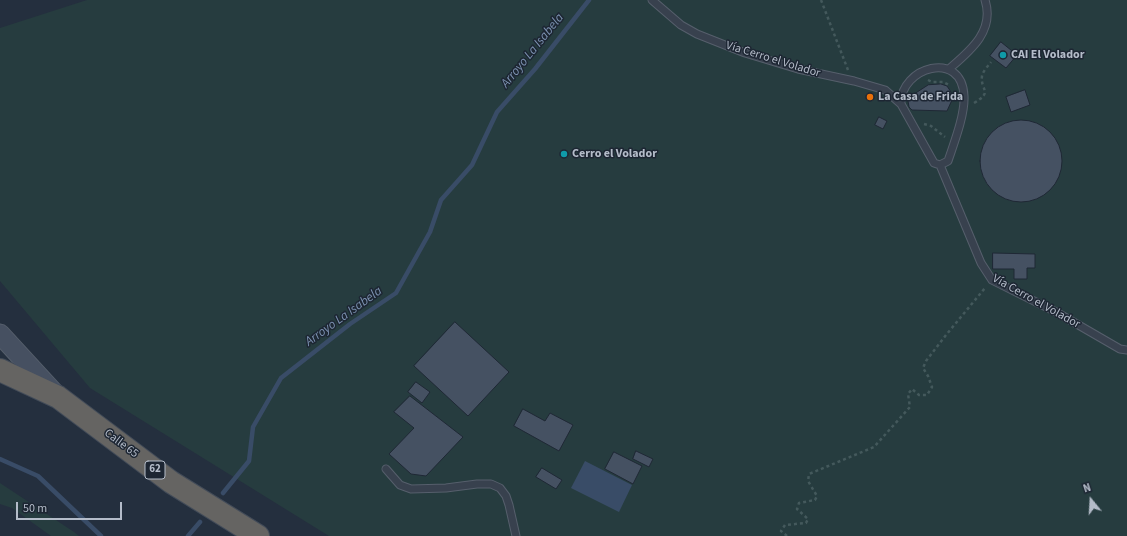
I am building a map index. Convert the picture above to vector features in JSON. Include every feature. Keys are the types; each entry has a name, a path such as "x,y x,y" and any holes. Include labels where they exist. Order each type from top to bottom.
{"highway":[{"name":"62","path":"0,370 58,397"},
{"name":"Calle 65","path":"58,397 171,482 258,536"}],"main road":[{"name":"Calle 65","path":"0,334 58,397"}],"lane":[{"name":"Vía Cerro el Volador","path":"652,0 681,24 697,34 711,40 745,53 798,70 854,81 885,90 901,104"},
{"path":"948,69 981,37 987,26 988,12 985,0"},
{"path":"937,68 948,69 956,75 961,83 964,94 963,109 948,162 940,165 934,163 907,116 901,104 902,92 907,84 916,76 937,68"},
{"name":"Vía Cerro el Volador","path":"940,165 981,263 992,280 1056,312 1120,349 1127,350"},
{"path":"386,468 400,485 412,489 446,488 477,484 491,484 500,488 510,505 516,536"}],"path":[{"path":"821,0 844,62 854,81"},
{"path":"963,109 983,98 985,92 982,74 991,62"},
{"path":"934,82 943,82 951,87"},
{"path":"907,116 913,114 925,125 931,126 944,137 954,141"},
{"path":"787,536 781,531 785,525 806,523 808,519 798,509 799,503 815,500 817,496 808,480 808,474 874,447 910,408 908,394 912,389 919,395 927,395 932,387 923,368 926,361 992,280"}],"green space":[{"name":"Cerro el Volador","path":"87,0 1127,0 1127,536 329,536 90,388 0,281 0,28"},
{"path":"0,483 79,536 51,536 12,508 0,504"}],"water":[{"path":"585,461 632,485 619,512 571,488"}],"building":[{"name":"CAI El Volador","path":"1001,42 1017,55 1006,68 990,56"},
{"path":"941,84 947,86 951,92 952,100 947,111 912,110 909,107 908,101 911,96 928,85"},
{"path":"1025,90 1030,105 1011,112 1006,97"},
{"path":"879,117 887,121 883,129 875,125"},
{"path":"1013,120 1029,120 1044,127 1055,138 1062,153 1062,169 1059,177 1050,190 1037,199 1029,202 1013,202 998,195 987,184 980,169 980,153 987,138 998,127"},
{"path":"993,253 1035,254 1035,268 1027,268 1027,279 1014,279 1014,269 993,269"},
{"path":"455,322 509,372 468,416 414,366"},
{"path":"416,382 430,392 422,403 408,392"},
{"path":"410,396 463,437 426,476 411,474 389,454 414,428 394,412"},
{"path":"523,409 545,421 550,413 573,425 559,451 514,426"},
{"path":"636,451 653,459 649,467 633,459"},
{"path":"614,452 642,466 633,484 605,469"},
{"path":"542,468 562,480 556,489 536,477"}],"waterway":[{"name":"Arroyo La Isabela","path":"223,493 249,461 253,427 281,378 350,324 396,293 430,232 441,200 472,165 497,112 535,69 589,0"},
{"path":"0,459 38,476 101,536"},
{"name":"Arroyo La Isabela","path":"188,536 200,522"}],"place":[{"name":"CAI El Volador","path":"1003,55"},
{"name":"La Casa de Frida","path":"870,97"},
{"name":"Cerro el Volador","path":"564,154"}]}
